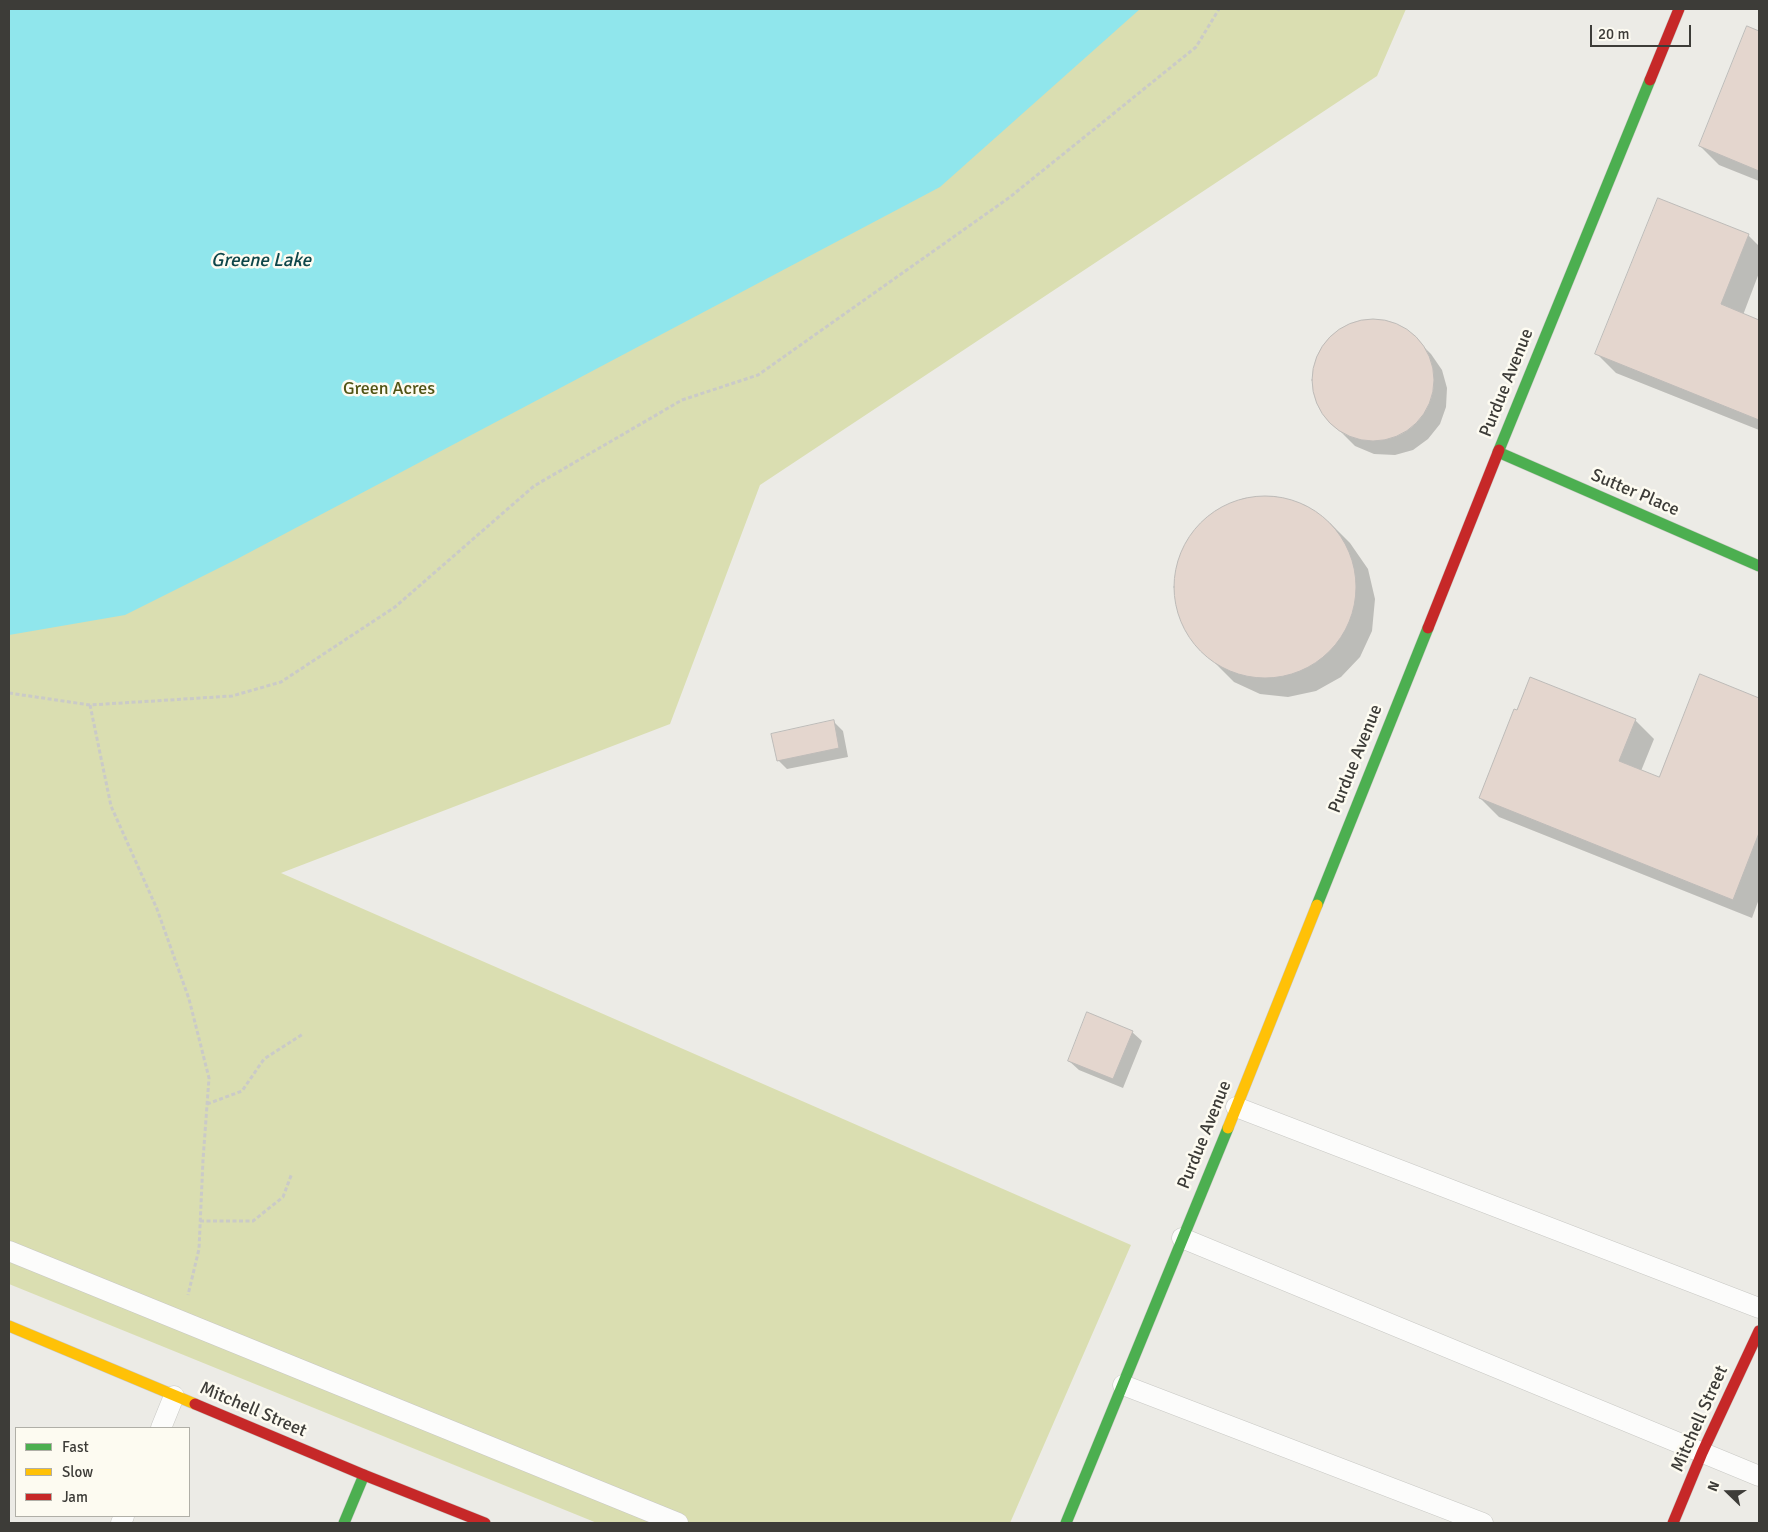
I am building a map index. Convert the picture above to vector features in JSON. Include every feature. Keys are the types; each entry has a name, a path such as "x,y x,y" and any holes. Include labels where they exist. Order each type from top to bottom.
{"street":[{"name":"Purdue Avenue","path":"1066,1523 1236,1107 1498,452 1679,9"},
{"name":"Sutter Place","path":"1498,452 1759,566"},
{"name":"Mitchell Street","path":"9,1326 364,1475 485,1523"},
{"name":"Mitchell Street","path":"1673,1523 1702,1453 1759,1331"},
{"path":"344,1523 364,1475"}],"lane":[{"path":"1236,1107 1759,1308"},
{"path":"1182,1238 1759,1476"},
{"path":"9,1251 678,1523"},
{"path":"1123,1385 1483,1523"},
{"path":"161,1427 174,1396"}],"path":[{"path":"9,693 90,705 232,696 281,682 395,607 534,486 682,400 758,375 1010,197 1196,47 1219,9"},
{"path":"90,705 111,806 158,909 189,999 209,1078 197,1258 187,1301 178,1320"},
{"path":"207,1104 242,1091 264,1059 303,1034"},
{"path":"200,1221 253,1221 283,1196 292,1173"}],"green space":[{"name":"Green Acres","path":"9,9 1406,9 1377,76 760,485 670,724 281,873 1131,1245 1010,1523 597,1523 9,1284"}],"water":[{"name":"Greene Lake","path":"9,9 1140,9 940,187 237,559 125,615 9,635"}],"building":[{"path":"1747,26 1759,31 1759,171 1699,146"},
{"path":"1658,198 1749,234 1721,304 1759,320 1759,420 1595,354"},
{"path":"1373,319 1396,324 1416,337 1429,357 1434,380 1429,403 1416,423 1396,436 1373,441 1350,436 1330,423 1317,403 1312,380 1317,357 1330,337 1350,324"},
{"path":"1274,496 1300,503 1316,511 1335,529 1349,552 1356,578 1356,596 1349,622 1341,638 1323,657 1316,663 1291,674 1274,678 1256,678 1230,671 1214,663 1189,638 1181,622 1176,605 1174,578 1181,552 1189,536 1214,511 1230,503 1247,498"},
{"path":"1700,674 1759,698 1759,833 1733,900 1479,798 1514,709 1517,710 1530,677 1636,719 1619,761 1659,777"},
{"path":"834,720 839,748 777,761 771,734"},
{"path":"1087,1012 1133,1031 1113,1079 1068,1061"}],"traffic: fast":[{"path":"1499,450 1650,80"},
{"path":"1498,452 1759,566"},
{"path":"1317,905 1428,628"},
{"path":"1066,1523 1228,1128"},
{"path":"344,1523 364,1475"}],"traffic: slow":[{"path":"1228,1128 1317,905"},
{"path":"9,1326 195,1404"}],"traffic: jam":[{"path":"1650,80 1679,9"},
{"path":"1428,628 1499,450"},
{"path":"1673,1523 1702,1453 1759,1331"},
{"path":"195,1404 364,1475 485,1523"}]}
